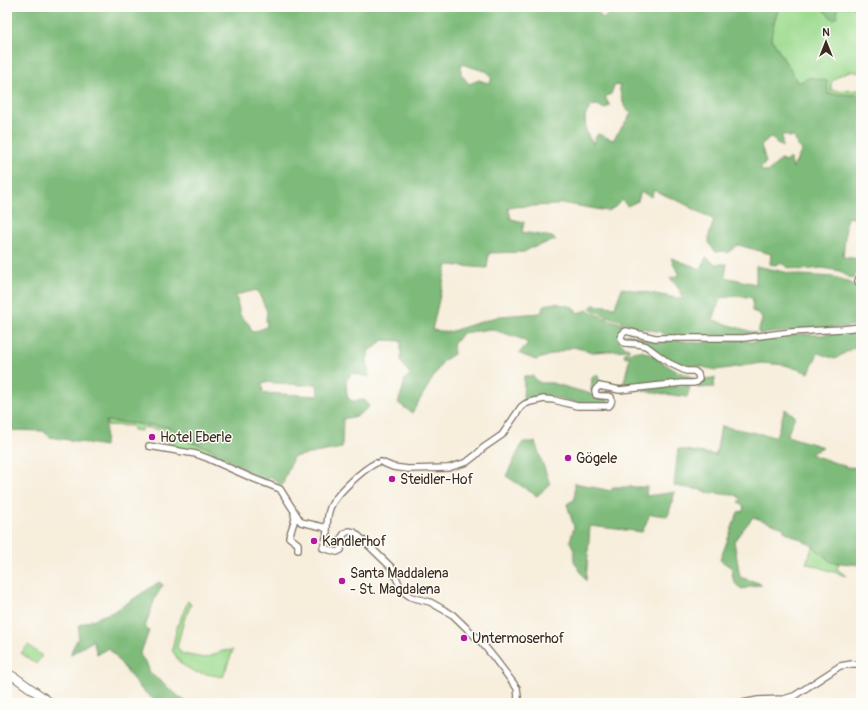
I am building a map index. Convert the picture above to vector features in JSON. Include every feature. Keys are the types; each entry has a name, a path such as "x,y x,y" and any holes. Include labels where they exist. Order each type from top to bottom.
{"street":[{"path":"855,7 861,13"},
{"path":"861,277 858,281 861,285"},
{"path":"516,703 518,697 517,688 483,645 453,615 430,602 411,597 402,592 392,568 354,532 349,531 342,537 341,550 337,552 323,548 326,539 327,520 330,508 341,491 369,467 379,463 408,469 448,468 467,462 483,448 502,436 521,407 525,404 544,399 561,401 570,405 578,406 609,406 612,400 611,397 607,395 596,395 594,391 599,386 620,390 697,382 699,379 698,374 694,371 686,371 669,363 646,346 624,343 621,338 622,334 626,332 655,338 744,338 791,332 861,327"},
{"path":"149,446 196,454 280,489 301,522 323,527 327,530"},
{"path":"294,512 295,521 289,536 298,544 298,550"},
{"path":"743,703 758,700 784,699 794,696 840,666 861,664"},
{"path":"7,673 42,700 51,703"}],"green space":[{"path":"7,7 594,7 603,19 615,8 614,7 779,7 771,38 798,83 810,77 827,81 828,94 861,95 861,219 847,217 843,257 861,259 861,273 855,274 854,278 848,277 840,271 822,268 801,270 787,267 779,263 775,265 770,264 771,254 738,245 727,253 725,251 716,252 709,244 709,235 714,220 683,203 653,190 652,197 641,192 638,201 627,206 622,200 608,211 561,203 557,205 508,207 511,219 524,222 522,232 552,237 556,240 531,248 524,252 489,253 487,268 447,265 432,330 449,332 500,316 541,313 544,305 555,303 573,307 577,313 588,310 630,327 629,329 624,328 619,334 620,342 625,347 629,348 629,350 593,352 573,347 536,360 520,354 528,343 519,338 491,329 462,333 453,345 454,354 443,361 412,413 398,403 405,379 410,374 401,362 401,341 382,340 376,347 369,350 367,360 369,377 352,373 346,381 347,396 351,401 365,400 369,407 357,416 343,419 342,448 293,457 282,486 271,477 266,482 216,454 212,449 190,442 168,427 106,421 105,446 50,437 43,431 7,430","holes":["461,64 488,72 492,80 488,83 479,80 469,84 461,74","619,85 625,108 631,114 613,140 598,134 593,141 593,145 586,131 585,116 591,106 598,105 604,109 610,106 605,97 611,94 614,86","782,134 790,137 794,136 797,145 802,150 793,168 790,158 785,162 781,160 767,172 760,170 766,162 761,145 770,137 782,147","257,290 267,311 267,326 252,332 249,324 240,315 236,295","262,382 303,385 317,384 318,396 263,393"]},
{"path":"779,7 788,7 788,9 791,10 792,7 823,7 825,12 838,9 837,7 853,7 861,15 861,73 850,71 838,76 831,83 831,90 861,90 861,95 828,94 798,83 771,38"},
{"path":"823,7 837,7 837,17 834,20 825,12"},
{"path":"706,257 715,264 727,264 725,277 756,284 756,266 799,275 835,277 851,283 858,288 861,288 861,324 846,327 759,334 758,332 762,320 760,314 752,311 753,298 738,296 720,298 713,320 756,333 757,335 666,336 661,332 640,328 594,311 590,308 593,305 615,307 622,288 683,299 679,289 670,278 679,276 671,258 701,269"},
{"path":"861,329 861,350 853,348 835,359 818,353 809,373 785,365 762,363 716,370 698,366 681,365 672,362 647,344 626,340 624,337 625,335 630,334 657,343 675,340 699,343 716,340 742,340 751,342 787,335 822,335 837,332 851,333"},
{"path":"643,351 674,370 694,378 692,381 640,384 621,388 595,384 591,391 592,378 595,375 598,376 600,381 606,384 621,384 624,382 630,357 624,357 625,353"},
{"path":"524,376 533,376 540,383 552,383 591,394 598,399 606,398 609,401 608,403 574,404 574,401 571,400 571,402 552,397 523,402"},
{"path":"715,377 714,387 698,388 698,385 703,379"},
{"path":"685,385 690,387 687,397 643,391 642,389"},
{"path":"785,409 795,416 787,436 823,447 810,454 847,467 861,468 861,565 831,562 813,546 784,531 784,528 753,517 734,541 740,577 762,584 742,589 736,585 732,568 720,560 738,512 743,511 744,507 738,502 741,499 736,495 709,493 702,490 674,486 678,449 716,455 721,426 776,437"},
{"path":"106,421 168,427 189,442 212,449 216,454 166,446 167,431 142,427 141,431 133,430 132,426 106,425"},
{"path":"523,442 535,442 550,484 537,496 506,476"},
{"path":"575,483 611,491 613,487 647,487 646,496 675,492 668,516 650,514 642,532 590,526 586,581 574,561 574,551 570,541 574,527 567,504 575,499"},
{"path":"813,546 831,562 839,563 837,569 846,576 806,563"},
{"path":"159,582 163,585 155,598 145,627 149,631 140,655 147,664 150,673 187,703 158,703 140,688 109,648 97,654 93,641 71,654 78,638 79,625 115,611"},
{"path":"188,601 191,605 184,620 177,647 182,654 205,658 223,651 233,650 223,677 195,672 181,664 172,650 177,627"},
{"path":"28,645 42,656 36,664 21,653"}],"place":[{"name":"Hotel Eberle","path":"152,437"},
{"name":"Gögele","path":"568,458"},
{"name":"Steidler-Hof","path":"392,479"},
{"name":"Kandlerhof","path":"314,541"},
{"name":"Santa Maddalena - St. Magdalena","path":"342,581"},
{"name":"Untermoserhof","path":"464,638"}]}
